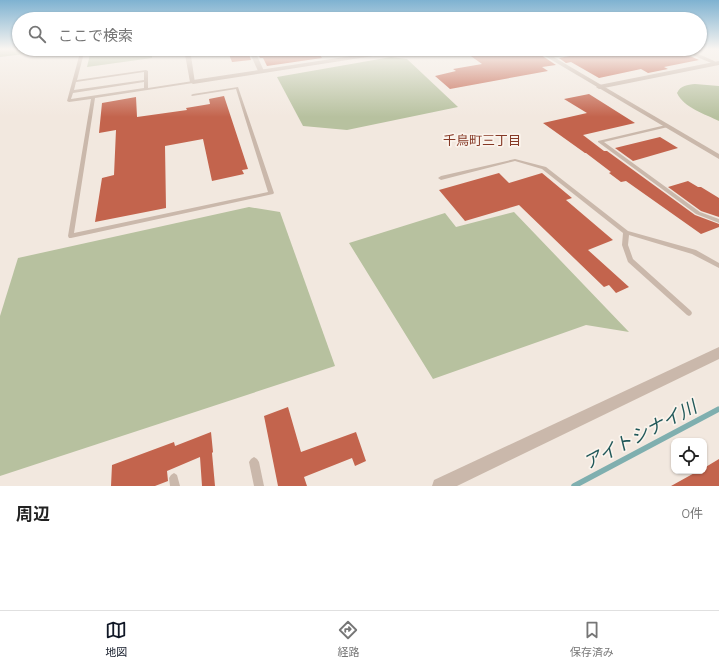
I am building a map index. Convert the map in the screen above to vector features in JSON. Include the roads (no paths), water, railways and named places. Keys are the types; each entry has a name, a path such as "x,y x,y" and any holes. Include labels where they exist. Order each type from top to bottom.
{"street":[{"path":"191,72 193,82 257,72"},
{"path":"574,72 719,157"},
{"path":"599,87 678,72"},
{"path":"440,486 719,353"}],"lane":[{"path":"77,72 69,101 193,82"},
{"path":"74,81 141,72"},
{"path":"146,72 146,89"},
{"path":"71,92 145,81"},
{"path":"93,98 71,236 271,193 237,88 193,95"},
{"path":"666,126 600,142 698,213 719,222"},
{"path":"441,178 515,160 544,168 626,232 694,252 719,266"},
{"path":"626,232 625,245 630,260 688,313"},
{"path":"254,462 259,486"}],"waterway":[{"name":"アイトシナイ川","path":"574,486 719,409"}],"district":[{"name":"千鳥町三丁目","path":"482,140"}]}
